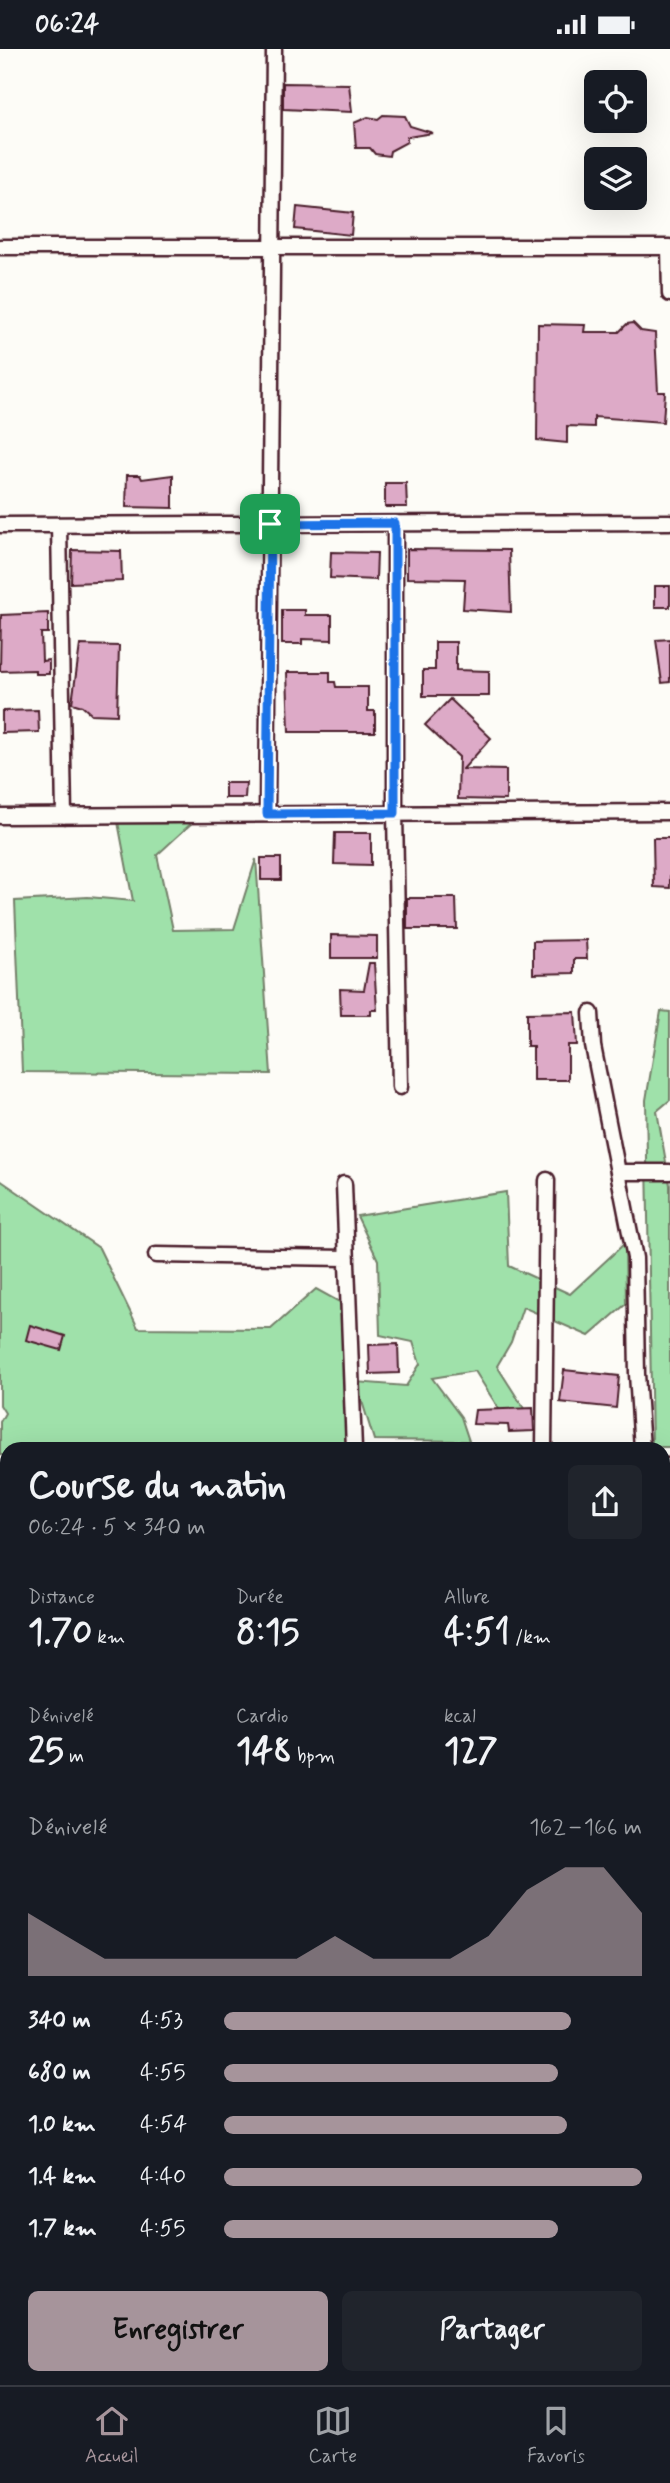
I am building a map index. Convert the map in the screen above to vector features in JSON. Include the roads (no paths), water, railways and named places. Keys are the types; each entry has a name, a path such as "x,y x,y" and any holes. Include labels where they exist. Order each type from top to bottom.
{"street":[{"path":"267,814 274,49"},
{"path":"0,247 670,247 670,294"},
{"path":"0,525 670,522"},
{"path":"395,523 395,813 400,1087"},
{"path":"60,525 64,816"},
{"path":"0,816 670,812"},
{"path":"591,1013 593,1046 635,1258 637,1374 642,1442"},
{"path":"620,1172 670,1172"},
{"path":"544,1442 547,1180"},
{"path":"344,1184 354,1442"},
{"path":"156,1255 347,1258"}]}
